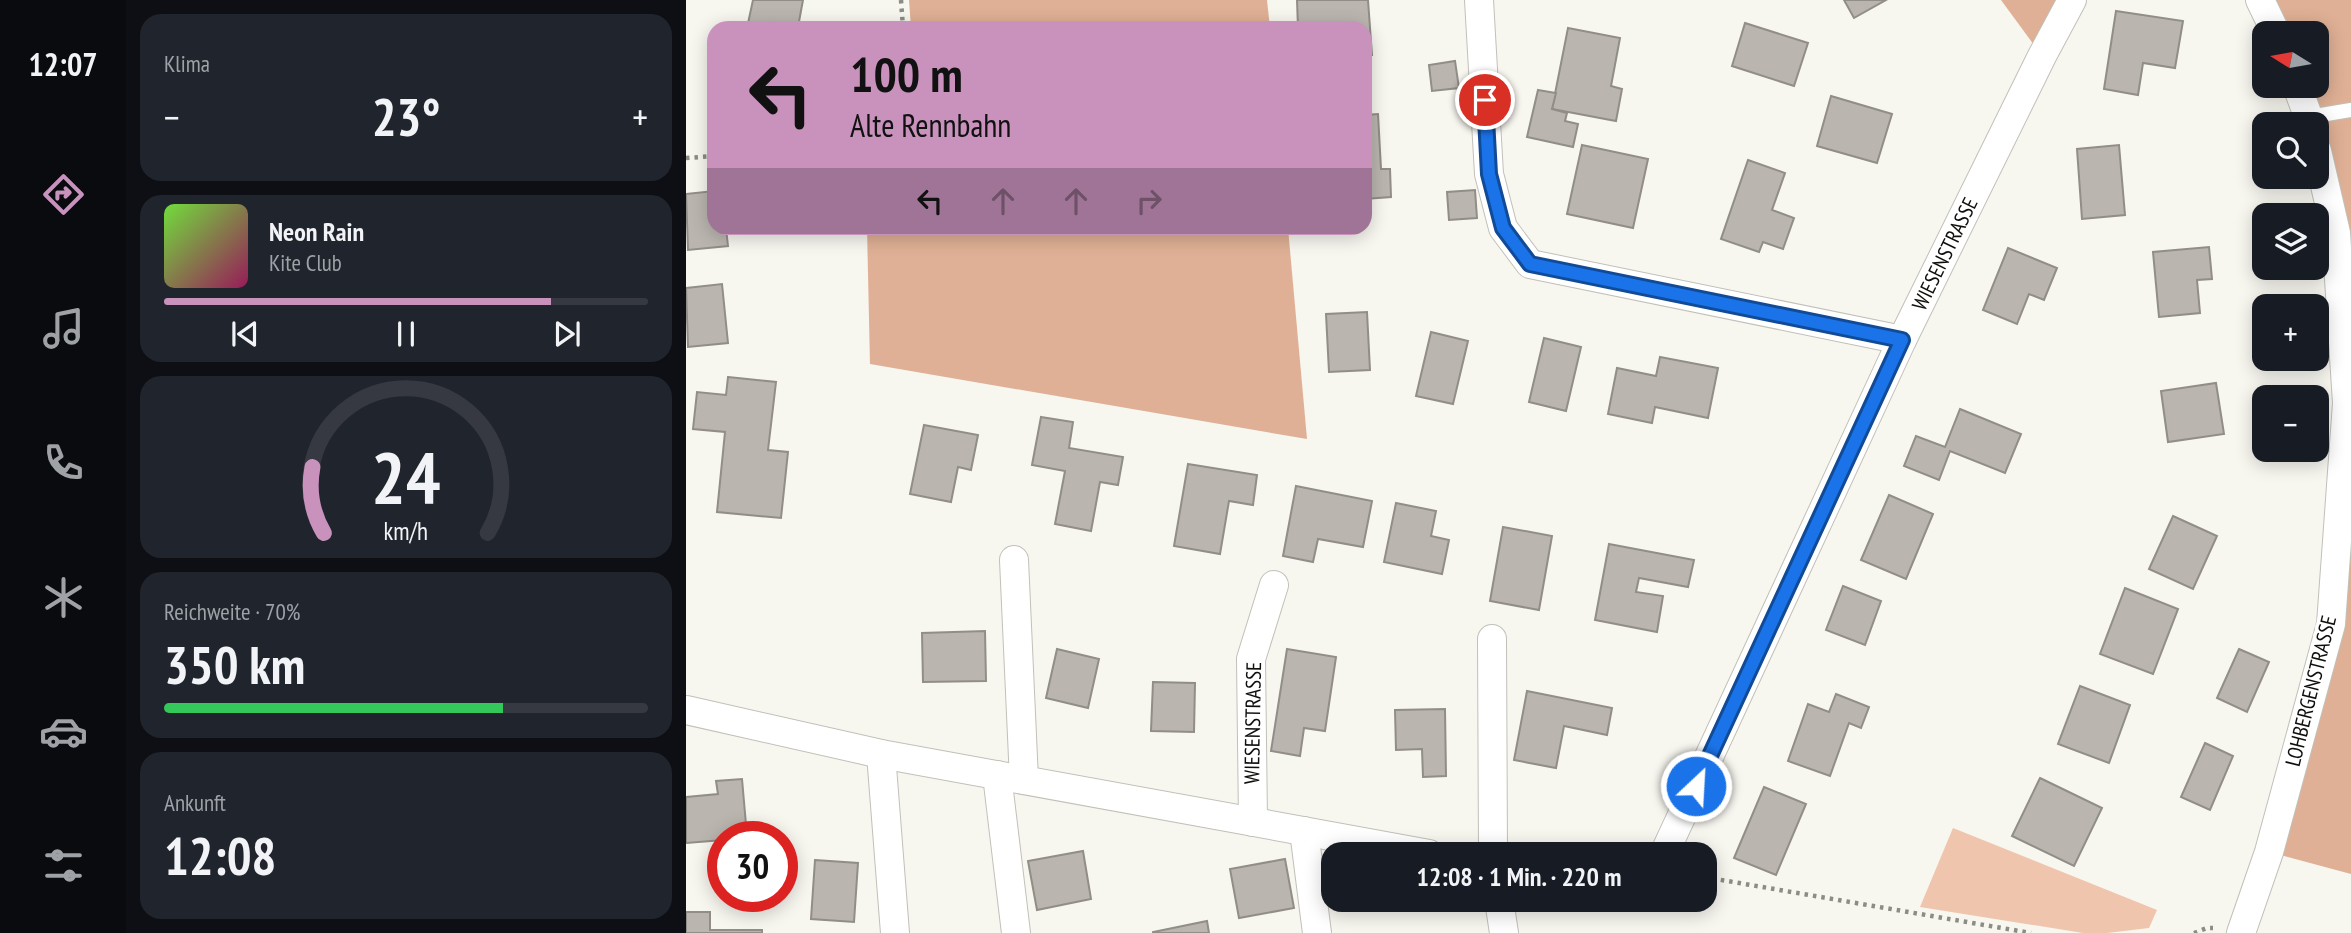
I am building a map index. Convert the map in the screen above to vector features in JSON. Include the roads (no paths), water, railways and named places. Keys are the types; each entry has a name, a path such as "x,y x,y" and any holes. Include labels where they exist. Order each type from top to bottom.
{"street":[{"path":"1479,0 1489,174 1503,228 1530,264 1902,340"},
{"name":"WIESENSTRASSE","path":"1670,842 1902,340 2072,0"},
{"path":"2260,0 2270,21"},
{"name":"LOHBERGENSTRASSE","path":"2241,933 2269,852 2331,624 2347,403 2336,233 2326,189"},
{"path":"1014,560 1010,778 1016,933"},
{"name":"WIESENSTRASSE","path":"1253,822 1251,659 1274,584"},
{"path":"1492,639 1493,842"},
{"path":"686,710 881,754 1364,842"},
{"path":"881,754 895,933"},
{"path":"1304,831 1317,933"},
{"path":"1501,912 1504,933"}],"lane":[{"path":"2329,116 2351,110"}]}
